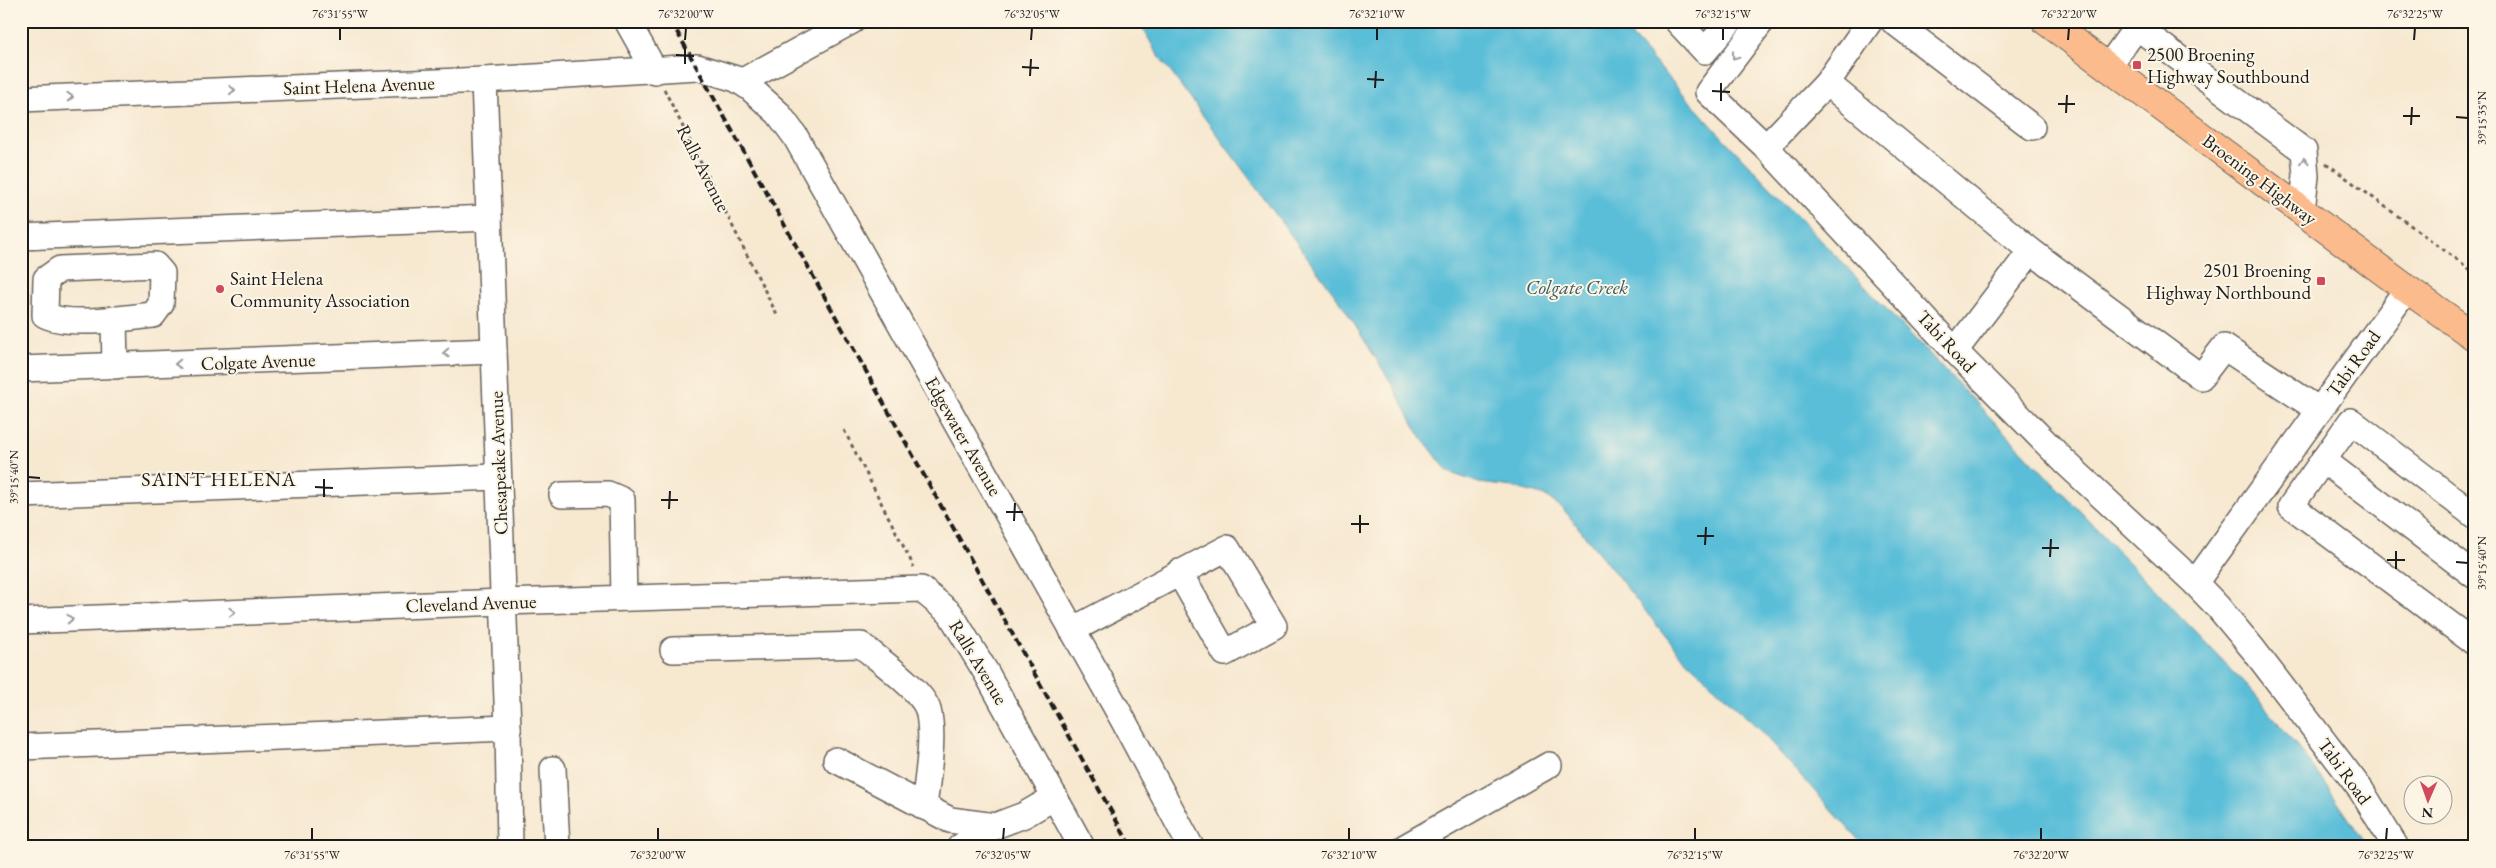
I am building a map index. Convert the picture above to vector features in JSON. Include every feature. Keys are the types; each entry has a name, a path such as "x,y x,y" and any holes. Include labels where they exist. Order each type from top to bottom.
{"main road":[{"name":"Broening Highway","path":"2046,21 2407,289 2475,337"}],"street":[{"path":"627,21 655,71"},
{"path":"741,82 852,21"},
{"path":"1677,21 1706,50 1730,21"},
{"name":"Tabi Road","path":"1762,21 1708,92 1766,147 1955,351 2065,462 2195,583 2253,649 2361,790 2396,847"},
{"path":"1766,147 1827,83 1870,21"},
{"path":"1893,21 2032,127"},
{"path":"2108,67 2139,24 2304,150 2306,176 2302,210"},
{"name":"Saint Helena Avenue","path":"21,99 484,80 697,67"},
{"name":"Edgewater Avenue","path":"697,67 741,82 778,113 794,136 1072,630 1191,847"},
{"name":"Chesapeake Avenue","path":"484,80 508,728 510,847"},
{"path":"1827,83 2031,251 2201,377 2224,347 2319,410"},
{"path":"21,237 489,218"},
{"path":"1955,351 2031,251"},
{"path":"155,265 162,273 161,304 153,315 114,319 56,320 45,315 46,279 60,269 155,265"},
{"name":"Tabi Road","path":"2195,583 2407,289"},
{"path":"114,319 115,366"},
{"name":"Colgate Avenue","path":"21,369 494,350"},
{"path":"2475,516 2351,420 2291,506 2475,643"},
{"path":"2323,460 2475,576"},
{"path":"21,495 498,477"},
{"path":"562,495 608,494 622,500 624,598"},
{"path":"1072,630 1179,572"},
{"name":"Cleveland Avenue","path":"21,621 503,602 921,589"},
{"name":"Ralls Avenue","path":"921,589 950,613 987,674 1082,847"},
{"path":"673,650 861,646 905,681 927,709 930,734 924,807"},
{"path":"21,747 508,728"},
{"path":"836,760 950,820 995,826"},
{"path":"1404,847 1549,765"},
{"path":"553,769 557,847"},
{"path":"960,847 995,826 1024,815 1054,797"}],"path":[{"name":"Ralls Avenue","path":"655,71 778,317"},
{"path":"844,430 914,569 921,589"}],"water":[{"name":"Colgate Creek","path":"1139,21 1618,21 1722,137 2251,690 2311,763 2368,847 1865,847 1756,726 1680,654 1565,511 1546,496 1513,487 1479,483 1448,472 1417,431 1392,384 1339,300 1156,52"}],"railway":[{"path":"671,21 1131,847"}],"place":[{"name":"2500 Broening Highway Southbound","path":"2137,65"},
{"name":"2501 Broening Highway Northbound","path":"2321,281"},
{"name":"Saint Helena Community Association","path":"220,289"}],"district":[{"name":"SAINT HELENA","path":"219,479"}]}
